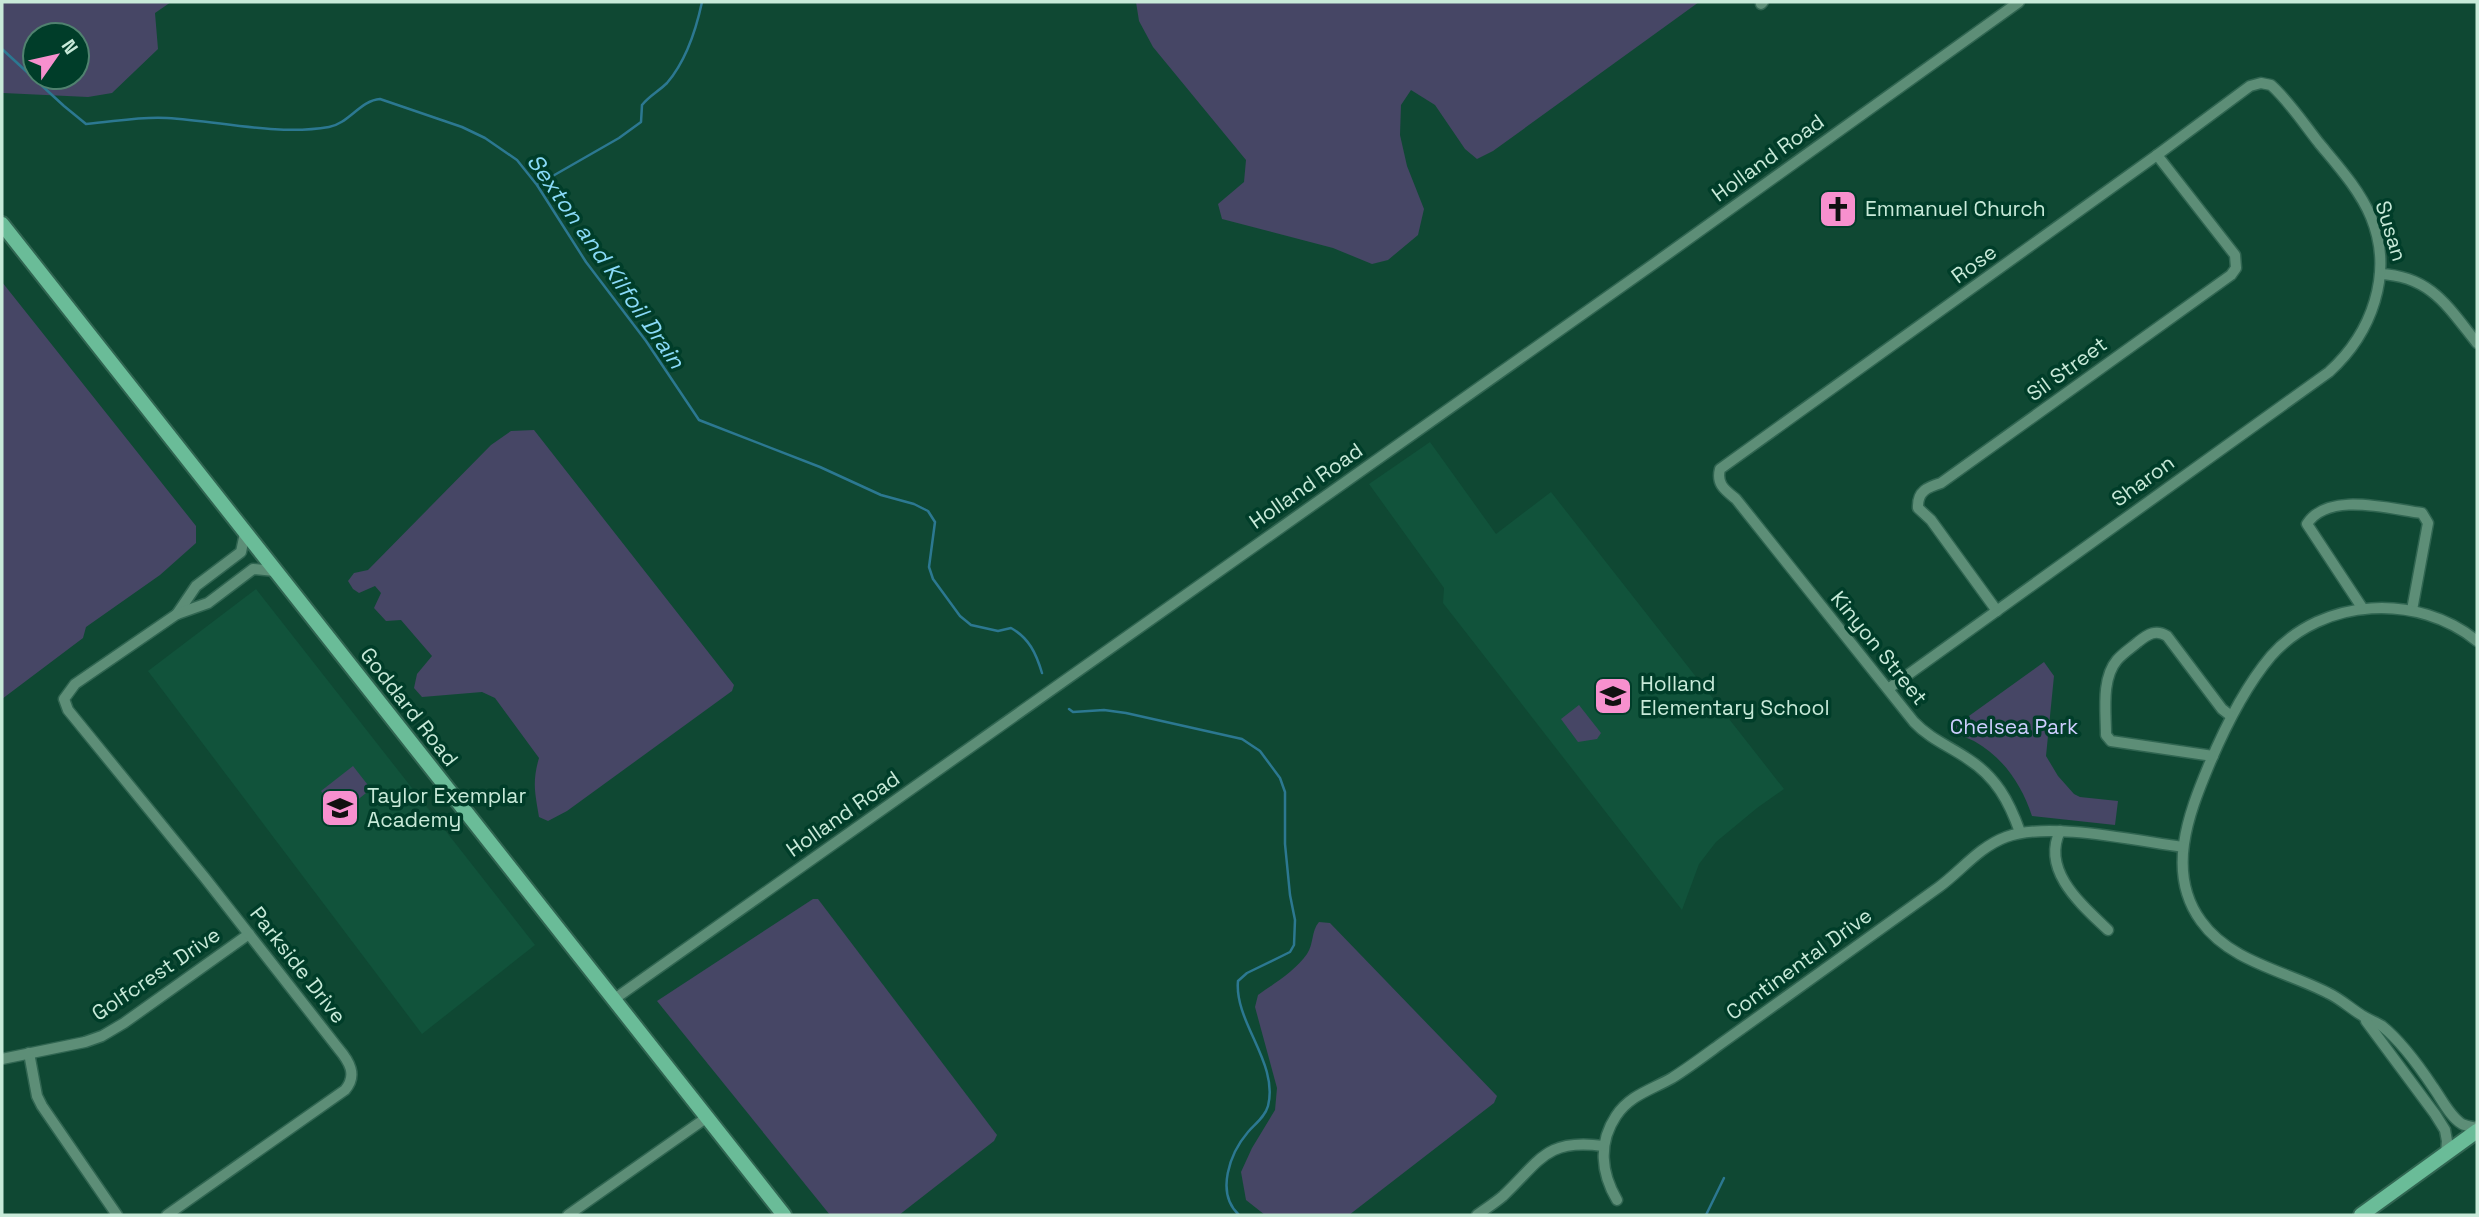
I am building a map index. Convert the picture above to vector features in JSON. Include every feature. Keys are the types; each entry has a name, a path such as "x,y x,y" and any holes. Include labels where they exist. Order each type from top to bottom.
{"main road":[{"name":"Goddard Road","path":"2,224 784,1215"},
{"path":"2361,1215 2477,1130"}],"street":[{"name":"Holland Road","path":"613,1000 1633,279 2019,2"},
{"name":"Rose","path":"1719,474 1723,466 1741,456 2250,86 2260,83 2271,85 2339,168"},
{"name":"Sil Street","path":"1997,611 1931,520 1919,508 1921,493 1964,467 2231,275 2236,268 2235,255 2157,155"},
{"name":"Susan","path":"2339,168 2357,191 2372,219 2379,248 2380,274 2407,277 2436,293 2477,343"},
{"name":"Sharon","path":"1888,689 2329,372 2347,355 2362,332 2375,305 2380,274"},
{"name":"Kinyon Street","path":"1719,474 1722,488 1736,499 1923,731 1969,759 1991,777 2007,799 2020,832"},
{"path":"2363,609 2307,524 2330,506 2350,504 2422,513 2428,523 2412,610"},
{"path":"177,614 196,586 241,552 245,533"},
{"path":"177,614 208,603 253,569 275,571"},
{"path":"2477,641 2444,620 2412,610 2363,609 2330,617 2310,626 2282,645 2254,679 2231,716 2213,755 2191,812 2182,867 2187,893 2198,917 2212,934 2239,954 2328,992 2382,1026 2397,1041 2460,1123 2477,1130"},
{"name":"Parkside Drive","path":"167,1215 345,1090 352,1073 346,1058 249,934 68,710 64,699 75,684 177,614"},
{"path":"2213,755 2111,741 2106,735 2107,682 2111,669 2118,659 2145,637 2161,632 2167,636 2222,709 2231,716"},
{"path":"2060,831 2054,843 2055,862 2073,897 2108,930"},
{"name":"Continental Drive","path":"1603,1146 1615,1117 1632,1099 1670,1079 1725,1041 1943,884 1989,845 2020,832 2060,831 2183,848"},
{"name":"Golfcrest Drive","path":"2,1059 85,1042 113,1030 249,934"},
{"path":"2361,1015 2445,1130 2446,1153"},
{"path":"29,1052 37,1096 42,1107 117,1215"},
{"path":"568,1215 706,1118"},
{"path":"1477,1215 1502,1198 1547,1152 1572,1144 1603,1146 1605,1177 1617,1200"}],"shaded area":[{"name":"Holland Elementary School","path":"1430,442 1496,534 1551,492 1784,789 1716,842 1699,864 1682,910 1443,603 1444,588 1369,484"},
{"name":"Taylor Exemplar Academy","path":"256,589 535,945 422,1034 148,671"}],"green space":[{"path":"2,2 171,2 155,13 158,49 112,93 88,97 3,93"},
{"path":"1136,2 1699,2 1493,151 1477,159 1465,149 1435,105 1411,90 1401,105 1400,135 1407,166 1424,209 1418,235 1388,260 1372,264 1333,248 1222,219 1218,204 1244,182 1246,160 1153,47 1139,21"},
{"path":"2,282 196,526 196,543 160,575 86,627 83,638 2,699"},
{"path":"534,430 734,685 732,691 567,811 548,821 539,817 536,801 535,781 539,758 495,698 482,692 422,697 414,688 417,674 432,656 401,620 386,621 374,608 381,593 375,586 359,593 348,581 354,573 368,570 491,445 511,431"},
{"name":"Chelsea Park","path":"2044,662 2054,676 2046,756 2058,776 2074,794 2118,801 2115,825 2032,816 2017,783 1994,755 1974,741 1948,731"},
{"path":"1579,705 1601,733 1597,739 1578,742 1561,719"},
{"path":"353,766 371,789 350,806 337,811 321,791"},
{"path":"813,899 818,899 997,1135 994,1141 899,1215 830,1215 657,1001"},
{"path":"1319,922 1330,923 1497,1096 1494,1103 1349,1215 1265,1215 1246,1200 1241,1172 1275,1110 1277,1088 1255,1007 1258,995 1291,971 1307,954"}],"waterway":[{"path":"537,185 619,138 641,122 642,105 667,83 685,55 702,2"},
{"name":"Sexton and Kilfoil Drain","path":"2,49 86,124 157,118 268,129 309,129 336,125 367,103 380,99 462,127 485,138 517,160 537,185 586,262 646,341 699,420 820,467 881,495 914,504 928,511 935,522 929,567 933,579 960,616 971,625 998,631 1011,628 1023,636 1042,673"},
{"name":"Sexton and Kilfoil Drain","path":"1069,709 1073,712 1104,710 1126,713 1242,739 1260,751 1280,778 1285,792 1285,844 1295,920 1294,945 1290,952 1247,973 1238,981 1243,1012 1262,1058 1270,1090 1267,1110 1241,1141 1228,1173 1228,1196 1239,1215"},
{"path":"1706,1215 1724,1178"}],"place":[{"name":"Emmanuel Church","path":"1838,209"},
{"name":"Holland Elementary School","path":"1613,696"},
{"name":"Taylor Exemplar Academy","path":"340,808"}]}
